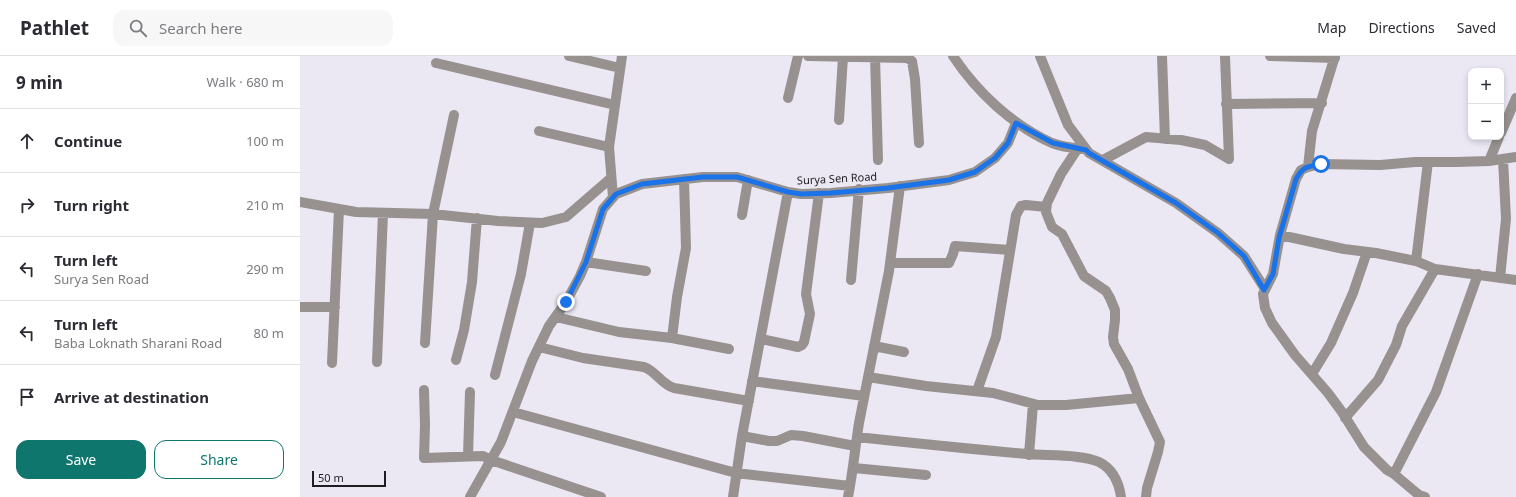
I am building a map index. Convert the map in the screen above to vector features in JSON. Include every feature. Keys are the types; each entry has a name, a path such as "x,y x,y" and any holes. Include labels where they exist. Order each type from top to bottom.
{"street":[{"path":"569,56 620,68"},
{"path":"470,497 501,442 532,361 549,326 566,302 586,262 603,209 612,197 609,147 622,56"},
{"path":"788,98 798,56"},
{"path":"808,56 907,58 912,61 915,79 919,143"},
{"path":"953,56 962,69 993,103 1016,123 1053,143 1082,149 1103,160 1176,203 1218,233 1244,256 1264,290"},
{"path":"1040,56 1068,125 1082,149"},
{"path":"1162,56 1165,139"},
{"path":"1103,160 1146,137 1181,140 1205,145 1229,159 1225,56"},
{"path":"1270,56 1335,57 1322,103 1312,131 1308,167"},
{"path":"839,120 849,57"},
{"path":"876,57 878,160"},
{"path":"436,63 615,105"},
{"path":"1504,126 1516,98"},
{"path":"1226,104 1322,103"},
{"path":"425,344 433,214 454,114"},
{"name":"Surya Sen Road","path":"612,197 642,184 703,177 737,177 788,192 801,194 900,186 949,180 975,172 991,162 1008,143 1016,123"},
{"path":"539,131 609,147"},
{"path":"1489,161 1498,140"},
{"path":"1082,149 1061,174 1047,203 1046,212 1052,227 1062,234 1084,276 1106,291 1115,310 1113,337 1114,344 1128,369 1139,398 1160,442 1147,488 1146,497"},
{"path":"1420,496 1376,460 1364,447 1328,393 1295,356 1267,315 1263,301 1264,290 1273,274 1280,235 1296,179 1301,170 1321,164 1380,165 1428,162 1489,161 1516,157"},
{"path":"1500,278 1506,219 1503,159"},
{"path":"1416,261 1428,162"},
{"path":"300,202 339,210 433,214 530,223 548,222 566,217 610,178"},
{"path":"672,338 677,297 686,248 684,179"},
{"path":"742,215 748,180"},
{"path":"848,497 854,468 856,442 864,396 890,263 900,186"},
{"path":"851,280 860,189"},
{"path":"733,497 742,436 788,192"},
{"path":"761,339 798,347 804,342 810,314 806,294 819,193"},
{"path":"977,391 996,337 1016,215 1021,206 1046,207"},
{"path":"332,363 339,210"},
{"path":"377,362 384,213"},
{"path":"456,360 464,330 472,282 477,218"},
{"path":"495,375 521,274 530,223"},
{"path":"1280,235 1344,249 1416,261 1435,268 1516,280"},
{"path":"890,263 949,263 955,246 1010,250"},
{"path":"1312,374 1331,343 1353,293 1367,252"},
{"path":"586,262 646,271"},
{"path":"1345,418 1378,380 1396,345 1402,326 1435,268"},
{"path":"1394,474 1436,392 1478,274"},
{"path":"300,306 335,307"},
{"path":"556,317 619,332 672,338 730,349"},
{"path":"874,346 904,352"},
{"path":"539,348 590,359 648,368 666,385 674,388 749,401"},
{"path":"868,377 926,386 993,393 1033,404 1066,405 1139,398"},
{"path":"752,381 864,396"},
{"path":"424,390 424,458 483,456 601,497"},
{"path":"468,456 470,392"},
{"path":"1028,455 1033,404"},
{"path":"513,412 736,473 850,486"},
{"path":"742,436 776,441 792,435 856,442 1074,457 1099,462 1109,469 1118,484 1120,497"},
{"path":"854,468 926,475"}],"route":[{"path":"566,302 586,262 603,209 616,194 642,184 703,177 737,177 788,192 801,194 888,188 949,180 975,172 995,158 1008,143 1016,123 1053,143 1086,150 1176,203 1218,233 1244,256 1264,290 1273,274 1279,238 1296,179 1301,170 1321,164"}]}
